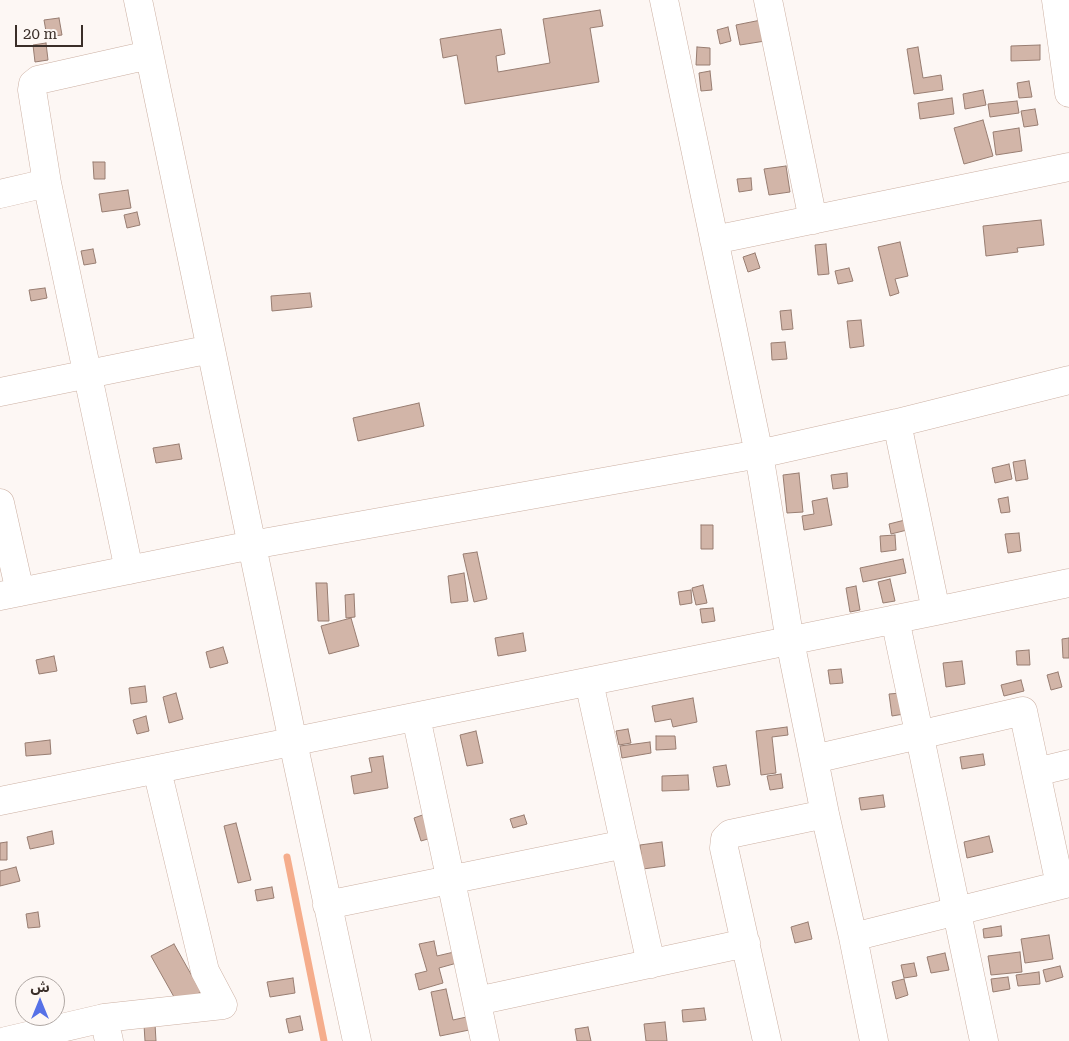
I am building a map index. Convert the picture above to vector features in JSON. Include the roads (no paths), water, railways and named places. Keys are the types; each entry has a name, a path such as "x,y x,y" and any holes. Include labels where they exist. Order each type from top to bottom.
{"street":[{"path":"138,0 357,1041"},
{"path":"664,0 758,454 790,641 874,1041"},
{"path":"768,0 814,220"},
{"path":"1056,0 1069,93"},
{"path":"129,570 47,183 32,90 33,84 38,80 149,56"},
{"path":"714,240 1069,167"},
{"path":"0,194 47,183"},
{"path":"0,392 211,349"},
{"path":"0,503 10,594 252,545 758,454 897,423 1069,380"},
{"path":"897,423 936,611"},
{"path":"0,801 1069,583"},
{"path":"895,619 984,1041"},
{"path":"589,682 651,964"},
{"path":"814,759 1023,712 1064,884 853,937"},
{"path":"416,717 485,1041"},
{"path":"1036,772 1069,764"},
{"path":"6,1041 107,1029 223,1005 205,971 157,770"},
{"path":"767,1041 724,848 726,840 730,834 825,814"},
{"path":"327,905 625,844"},
{"path":"477,1001 746,943"}],"waterway":[{"path":"287,857 324,1041"}]}
